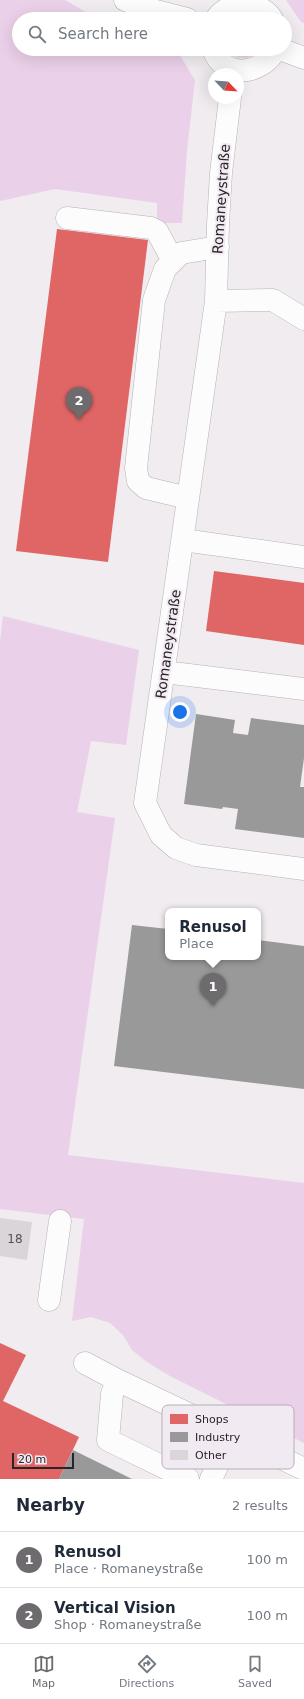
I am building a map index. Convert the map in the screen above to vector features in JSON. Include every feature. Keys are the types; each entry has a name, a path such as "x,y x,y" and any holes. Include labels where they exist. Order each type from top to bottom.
{"street":[{"path":"125,0 160,12"},
{"path":"223,12 227,8 238,4 250,4 261,8 266,12"},
{"path":"292,54 304,58"},
{"path":"217,56 221,62 231,68"},
{"path":"244,71 257,68 272,56"},
{"name":"Romaneystraße","path":"229,104 221,173 216,301 145,802 161,835 176,848 196,855 304,869"},
{"path":"66,218 157,230 173,260"},
{"path":"188,498 146,488 138,481 136,468 154,300 165,269 181,253 218,247"},
{"path":"216,301 273,300 304,319"},
{"path":"183,540 304,557"},
{"path":"164,672 304,689"},
{"path":"49,1300 60,1221"},
{"path":"85,1363 169,1405"},
{"path":"117,1380 112,1394 108,1440 162,1466"},
{"path":"294,1464 304,1469"},
{"path":"167,1469 188,1479"},
{"path":"211,1479 216,1469"}],"shaded area":[{"path":"0,0 65,0 86,12 12,12 12,56 180,56 195,80 187,151 182,223 160,223 157,219 157,203 55,189 0,201"},
{"path":"286,0 304,0 304,23 301,22"},
{"path":"234,56 250,56 243,58"},
{"path":"3,616 139,650 126,745 91,741 77,812 115,818 68,1155 304,1183 304,1443 294,1438 294,1405 228,1405 170,1376 147,1362 132,1350 123,1335 110,1323 91,1317 72,1321 84,1219 0,1209 0,641"}],"building: Shops":[{"path":"57,229 148,240 108,562 16,551"},
{"path":"214,571 304,583 304,645 206,631"},
{"path":"0,1343 26,1355 3,1401 79,1437 59,1479 0,1479"}],"building: Industry":[{"path":"196,714 235,720 233,733 248,735 251,718 304,725 304,758 300,787 304,787 304,838 235,829 238,809 223,807 222,809 184,804"},
{"path":"132,925 165,929 165,960 261,960 261,940 304,946 304,1089 114,1066"},
{"path":"73,1450 132,1479 59,1479"}],"building: Other":[{"path":"0,1218 32,1222 27,1260 0,1256"}],"place":[{"name":"Vertical Vision","path":"79,420"},
{"name":"Renusol","path":"213,1006"}]}
